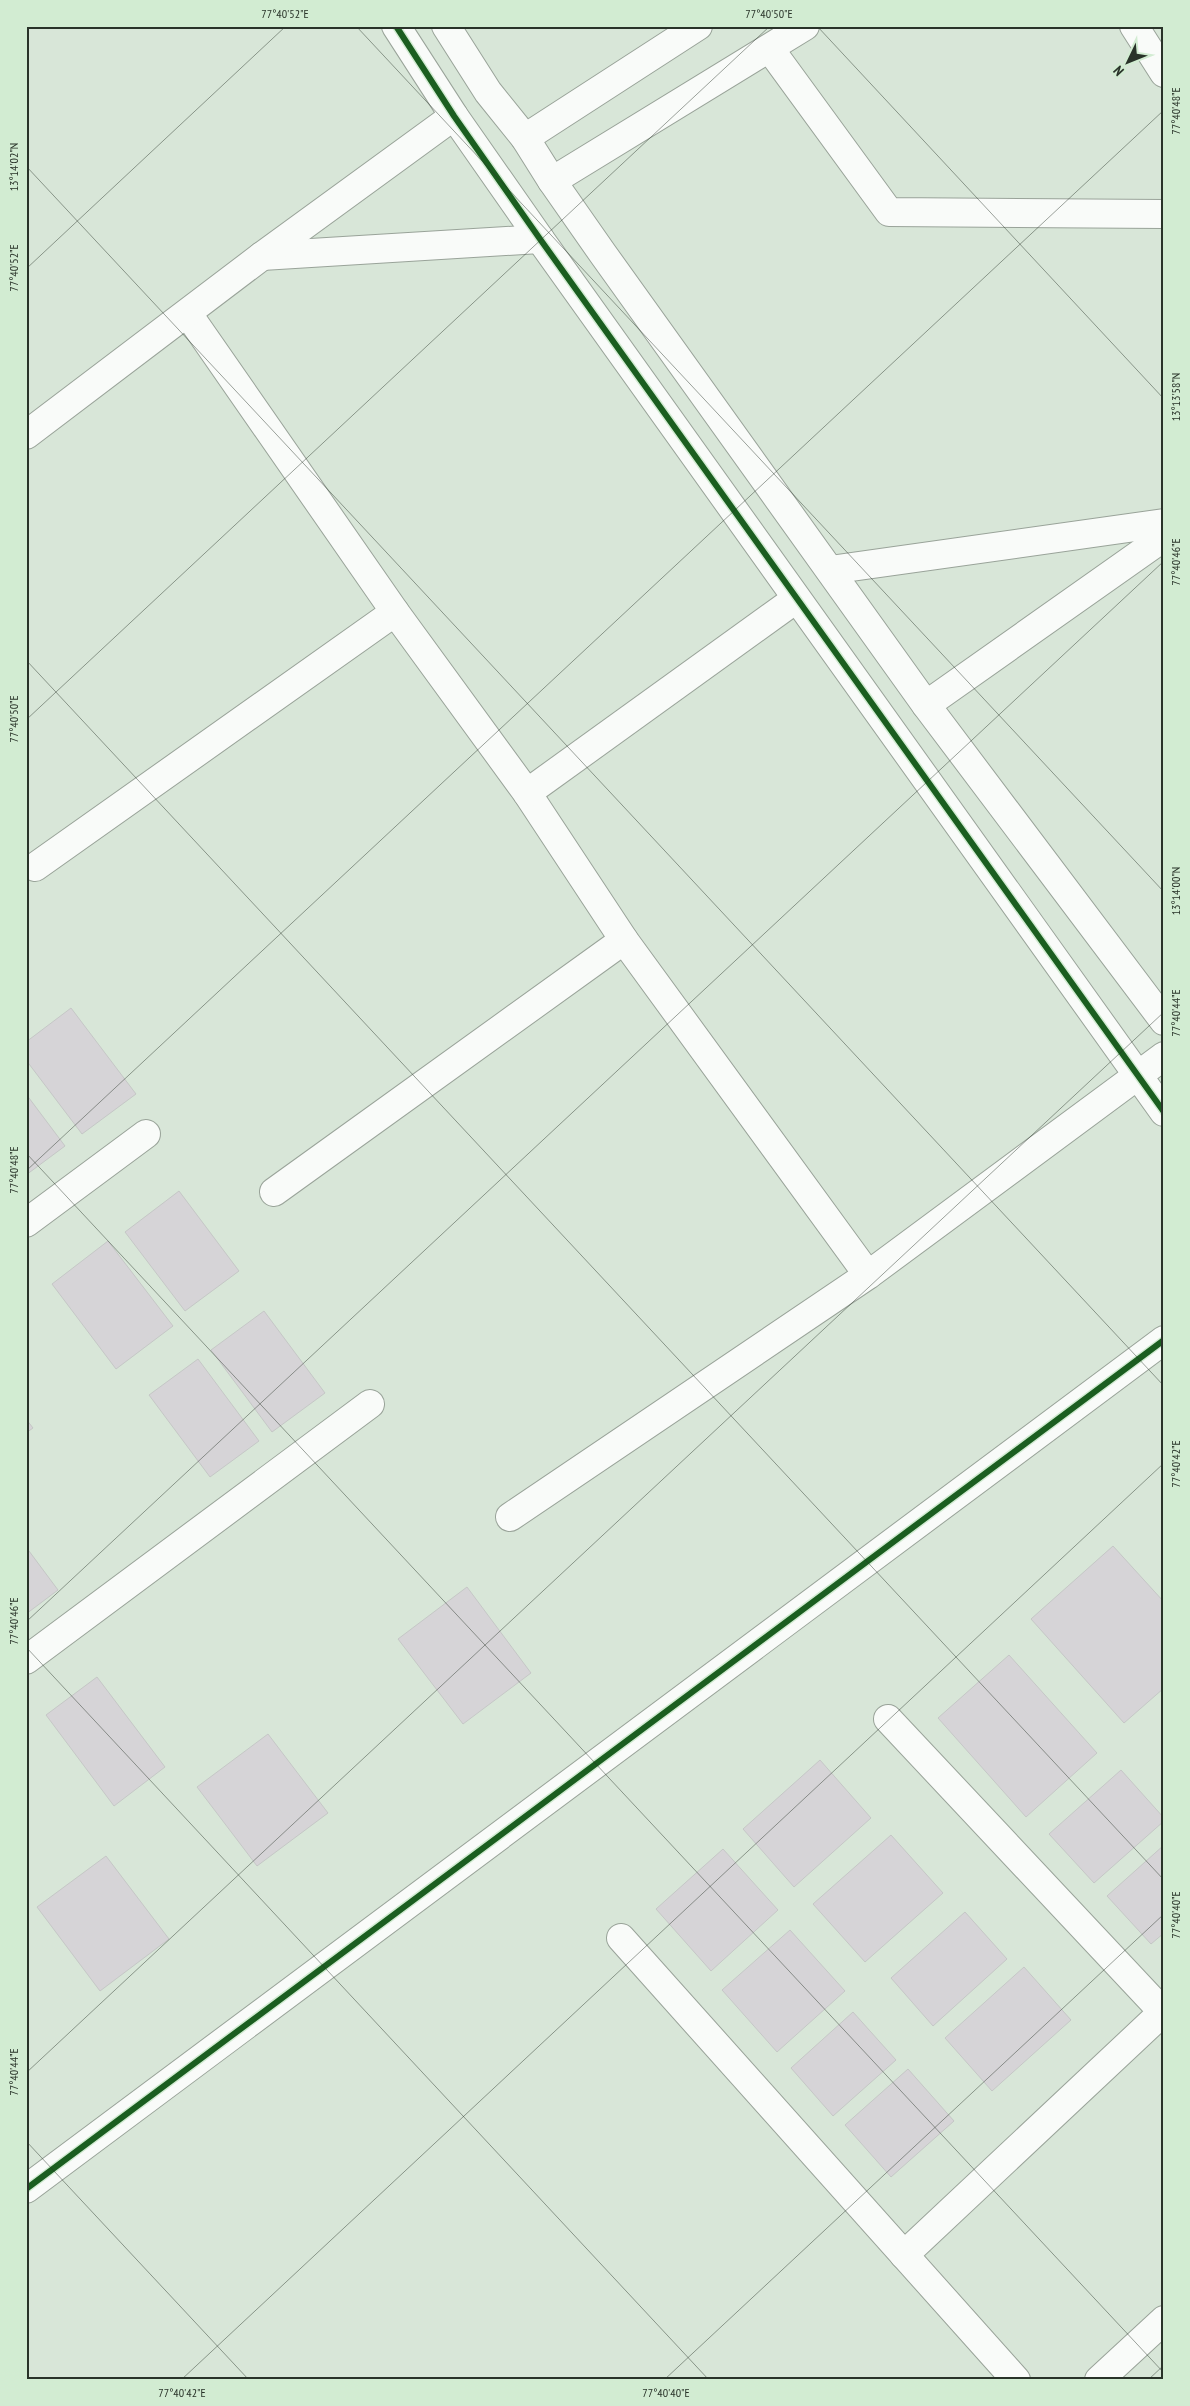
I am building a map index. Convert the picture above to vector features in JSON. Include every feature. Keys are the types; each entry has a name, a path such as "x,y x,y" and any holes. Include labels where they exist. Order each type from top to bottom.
{"street":[{"path":"396,26 454,116 540,239 1164,1112"},
{"path":"446,26 488,92 525,138 552,181 926,705 1164,1021"},
{"path":"525,138 698,26"},
{"path":"552,181 805,26"},
{"path":"1134,26 1164,73"},
{"path":"770,49 889,212 1164,214"},
{"path":"26,435 262,256 454,116"},
{"path":"262,256 540,239"},
{"path":"188,314 395,612 527,793 624,940 868,1275"},
{"path":"830,570 1164,523"},
{"path":"926,705 1164,538"},
{"path":"527,793 796,598"},
{"path":"36,867 395,612"},
{"path":"274,1192 624,940"},
{"path":"510,1517 868,1275 1164,1056"},
{"path":"26,1222 146,1134"},
{"path":"26,2189 1164,1340"},
{"path":"26,1660 370,1404"},
{"path":"888,1719 1163,2012 904,2255"},
{"path":"621,1938 1016,2380"},
{"path":"1100,2380 1164,2320"}],"building":[{"path":"71,1008 136,1094 82,1134 26,1060 26,1042"},
{"path":"26,1094 65,1146 26,1175"},
{"path":"179,1191 239,1271 185,1311 125,1232"},
{"path":"108,1241 173,1326 116,1369 52,1284"},
{"path":"264,1311 325,1393 272,1432 211,1350"},
{"path":"198,1359 259,1441 210,1477 149,1395"},
{"path":"26,1419 33,1428 26,1433"},
{"path":"1113,1546 1164,1602 1164,1688 1124,1723 1031,1619"},
{"path":"26,1547 58,1590 26,1614"},
{"path":"467,1587 531,1673 463,1724 398,1639"},
{"path":"1009,1655 1097,1753 1026,1817 938,1718"},
{"path":"97,1677 165,1767 114,1806 46,1715"},
{"path":"268,1734 328,1813 257,1866 197,1787"},
{"path":"820,1760 871,1818 794,1887 743,1829"},
{"path":"1121,1770 1164,1818 1164,1821 1094,1883 1049,1834"},
{"path":"891,1835 943,1893 865,1962 813,1904"},
{"path":"1164,1845 1164,1933 1151,1944 1107,1896"},
{"path":"723,1849 778,1910 711,1971 656,1909"},
{"path":"106,1856 169,1939 100,1991 37,1907"},
{"path":"965,1912 1007,1959 933,2026 891,1978"},
{"path":"790,1930 845,1991 777,2052 722,1990"},
{"path":"1024,1967 1071,2020 992,2091 945,2038"},
{"path":"853,2012 896,2060 833,2116 791,2068"},
{"path":"908,2069 954,2121 891,2177 845,2125"}],"cycle path":[{"path":"396,26 454,116 540,239 1164,1112"},
{"path":"26,2189 1164,1340"}]}
